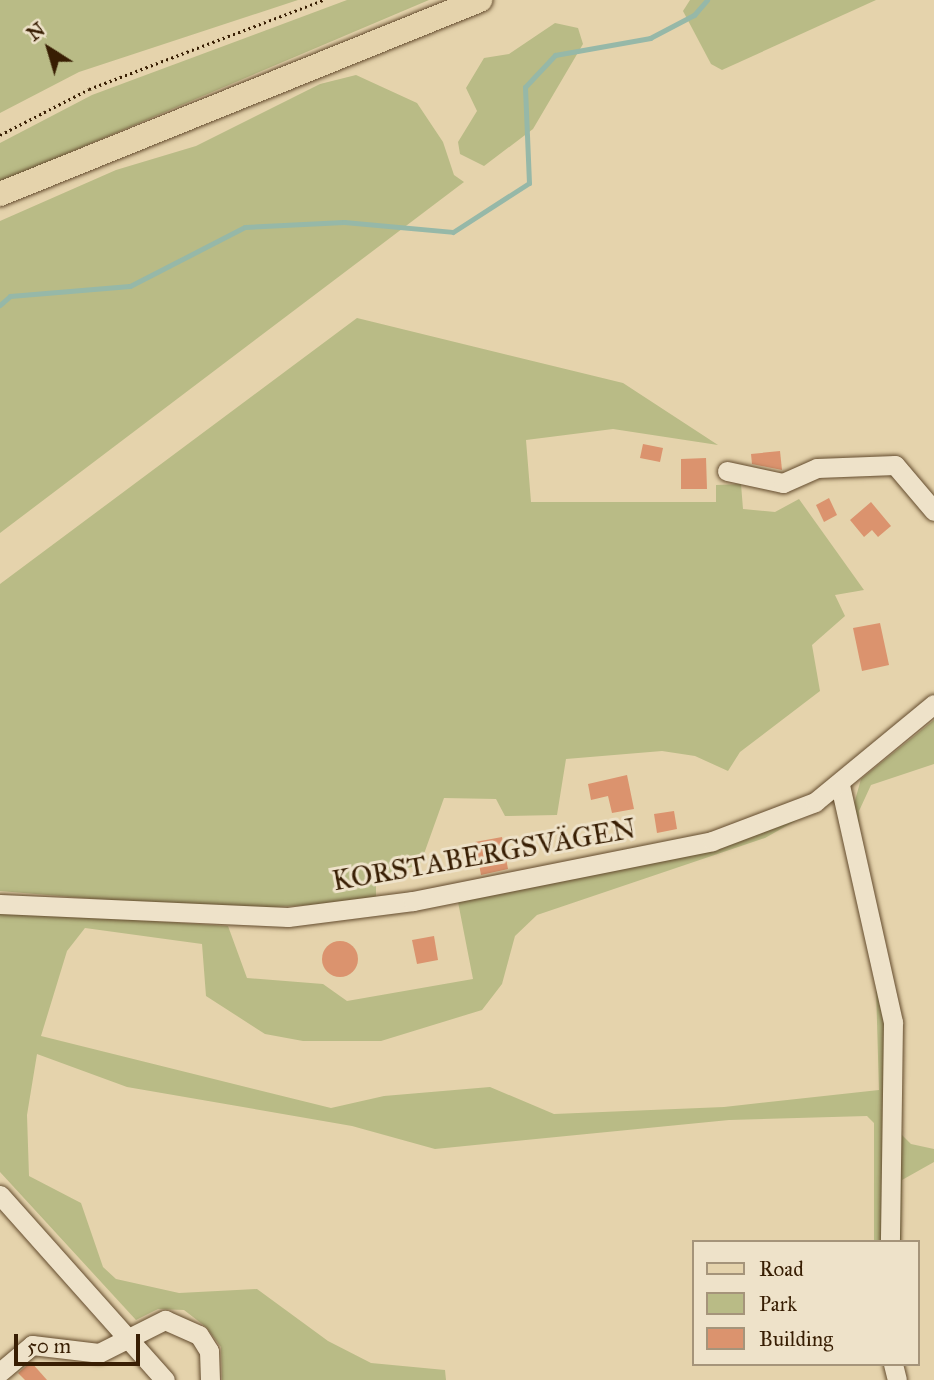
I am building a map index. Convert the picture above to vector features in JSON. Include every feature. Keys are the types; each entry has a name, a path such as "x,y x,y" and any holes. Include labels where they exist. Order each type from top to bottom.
{"main road":[{"path":"256,87 448,0"},
{"path":"0,194 256,87 480,0"}],"street":[{"path":"727,471 783,482 817,468 895,464 934,511"},
{"name":"KORSTABERGSVÄGEN","path":"0,904 288,918 413,901 712,841 789,813 840,785 934,704"},
{"path":"840,785 893,1022 890,1240"},
{"path":"1,1198 165,1380"},
{"path":"0,1372 41,1343 99,1353 128,1339 146,1324 183,1323 209,1351 210,1380"}],"path":[{"path":"0,135 89,89 323,0"}],"green space":[{"path":"0,0 298,0 79,72 0,113"},
{"path":"347,0 429,0 0,182 0,143 92,95"},
{"path":"690,0 876,0 722,70 711,64 683,11"},
{"path":"555,23 578,28 583,44 533,129 484,166 460,154 458,142 477,111 466,88 484,58 509,54"},
{"path":"356,75 417,103 443,142 454,175 464,182 0,533 0,221 116,170 196,146 320,84"},
{"path":"357,318 623,383 718,445 613,429 526,440 531,502 716,502 716,485 741,484 743,509 775,512 799,499 864,590 835,595 845,616 812,645 820,691 740,752 728,771 695,756 662,751 566,759 557,815 505,816 496,799 444,798 420,865 376,876 376,901 227,910 0,891 0,584"},
{"path":"934,720 934,764 871,785 859,811 860,841 854,804 861,779"},
{"path":"820,807 765,838 537,915 515,936 502,984 482,1010 381,1041 303,1041 265,1034 206,996 202,944 85,928 67,951 41,1036 331,1108 384,1096 490,1087 554,1114 724,1107 879,1090 876,988 889,1046 882,1240 874,1240 874,1123 867,1116 729,1120 435,1149 352,1126 127,1087 37,1054 27,1115 29,1176 81,1203 103,1267 116,1279 179,1293 257,1289 328,1341 371,1363 445,1370 446,1380 222,1380 221,1347 206,1327 184,1310 158,1309 136,1320 0,1172 0,911 228,926 247,978 323,984 347,1001 473,979 458,902 714,845"},
{"path":"901,1109 902,1135 911,1144 934,1149 934,1162 902,1180 901,1240 894,1240"}],"building":[{"path":"643,444 663,448 660,462 640,458"},
{"path":"780,451 782,470 752,464 751,454"},
{"path":"706,458 707,489 681,489 681,459"},
{"path":"829,498 837,515 824,522 816,505"},
{"path":"871,502 891,526 878,537 872,530 864,537 850,520"},
{"path":"880,623 889,665 862,671 853,628"},
{"path":"627,775 634,809 612,813 608,796 591,800 588,784"},
{"path":"674,811 677,829 657,833 654,814"},
{"path":"502,837 508,869 481,875 475,842"},
{"path":"434,936 438,960 417,964 412,940"},
{"path":"340,941 353,946 358,959 353,972 340,977 327,972 322,959 327,946"},
{"path":"31,1362 47,1380 25,1380 18,1373"}],"waterway":[{"path":"0,305 10,296 130,286 245,227 344,222 453,232 529,183 525,87 555,55 650,38 694,15 707,0"}]}
